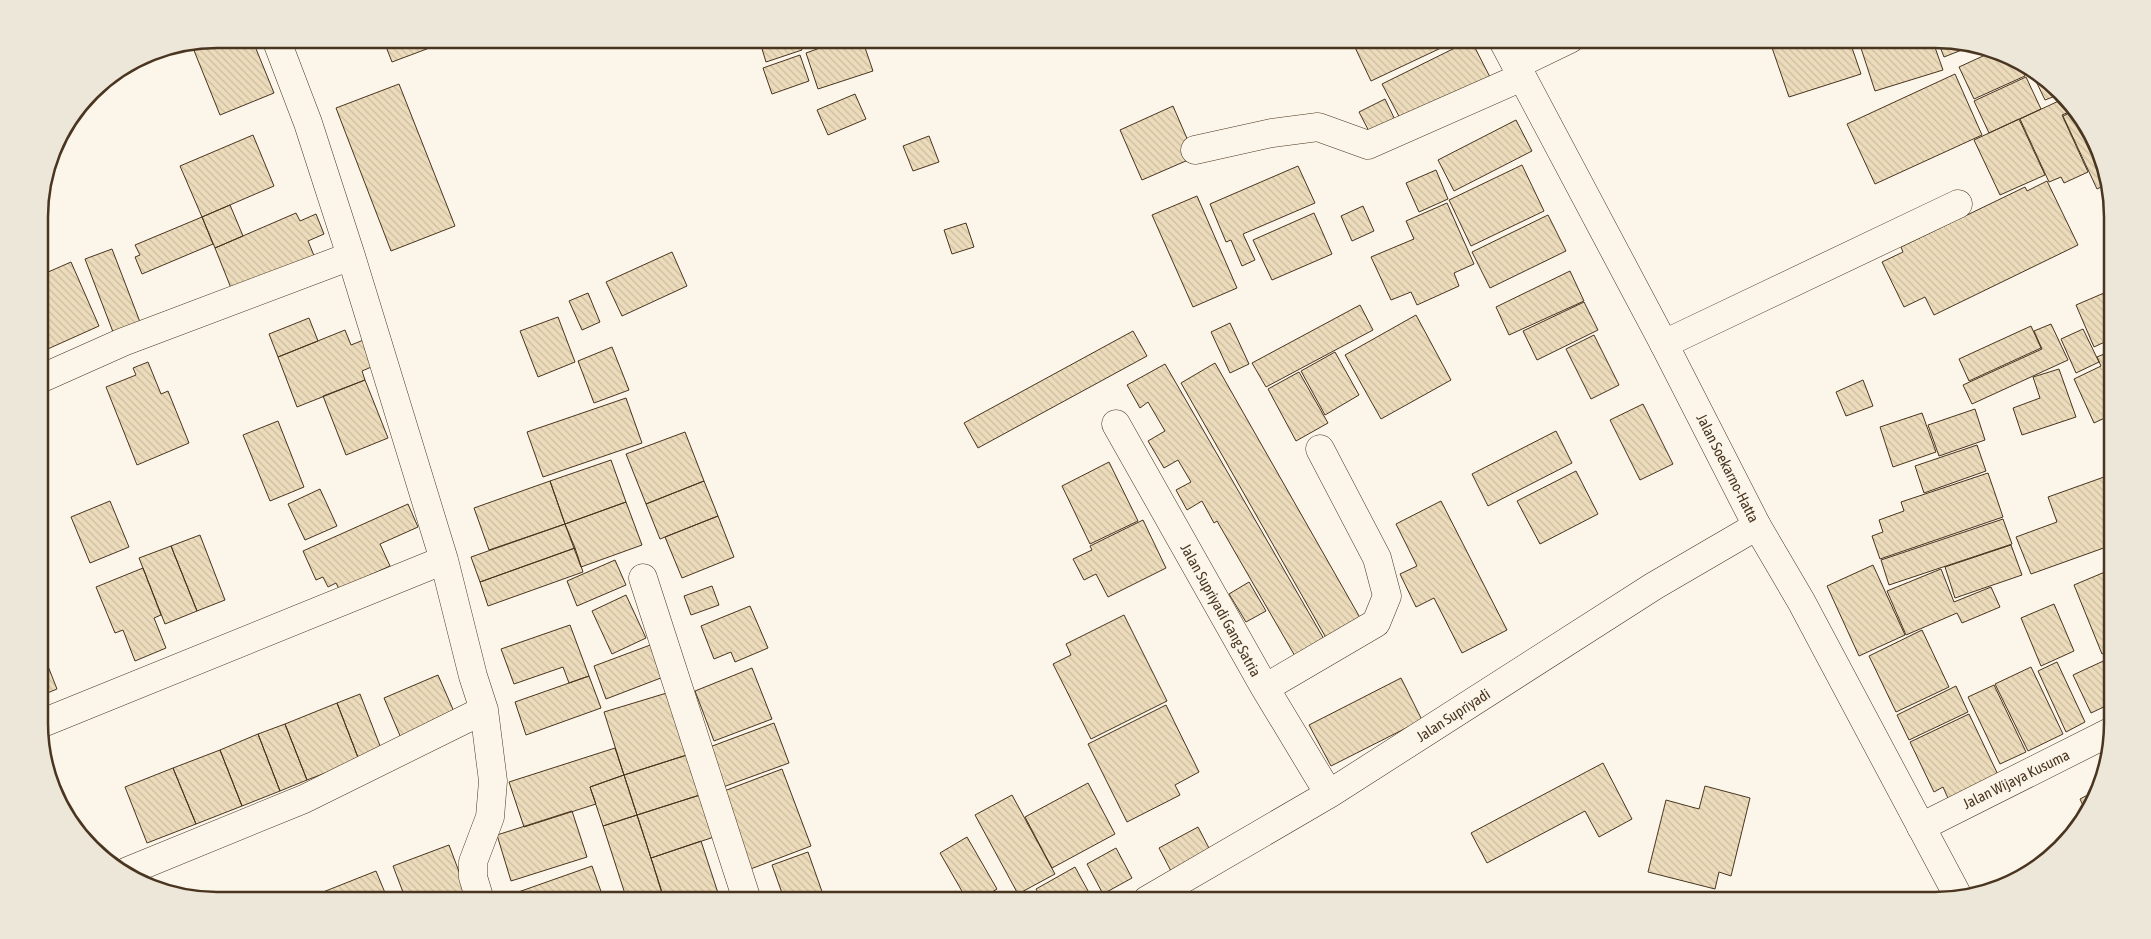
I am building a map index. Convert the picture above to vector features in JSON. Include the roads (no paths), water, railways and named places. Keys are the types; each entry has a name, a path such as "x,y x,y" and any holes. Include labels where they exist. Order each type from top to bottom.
{"street":[{"path":"279,48 308,123 351,256 444,560 473,676 484,710 493,781 490,817 472,862 473,878 477,892"},
{"name":"Jalan Soekarno-Hatta","path":"1507,48 1664,344 1757,526 1801,601 1955,890"},
{"path":"1195,150 1272,133 1318,126 1368,144 1519,71 1553,48"},
{"path":"1664,344 1958,204"},
{"path":"48,375 123,342 351,256"},
{"name":"Jalan Supriyadi Gang Satria","path":"1116,424 1265,688 1329,794"},
{"path":"1265,688 1376,623 1386,596 1377,558 1320,449"},
{"name":"Jalan Supriyadi","path":"1162,891 1329,794 1654,586 1757,526"},
{"path":"48,721 444,560"},
{"path":"643,578 744,892"},
{"path":"132,869 304,799 484,710"},
{"name":"Jalan Wijaya Kusuma","path":"1921,827 2103,736"}]}
